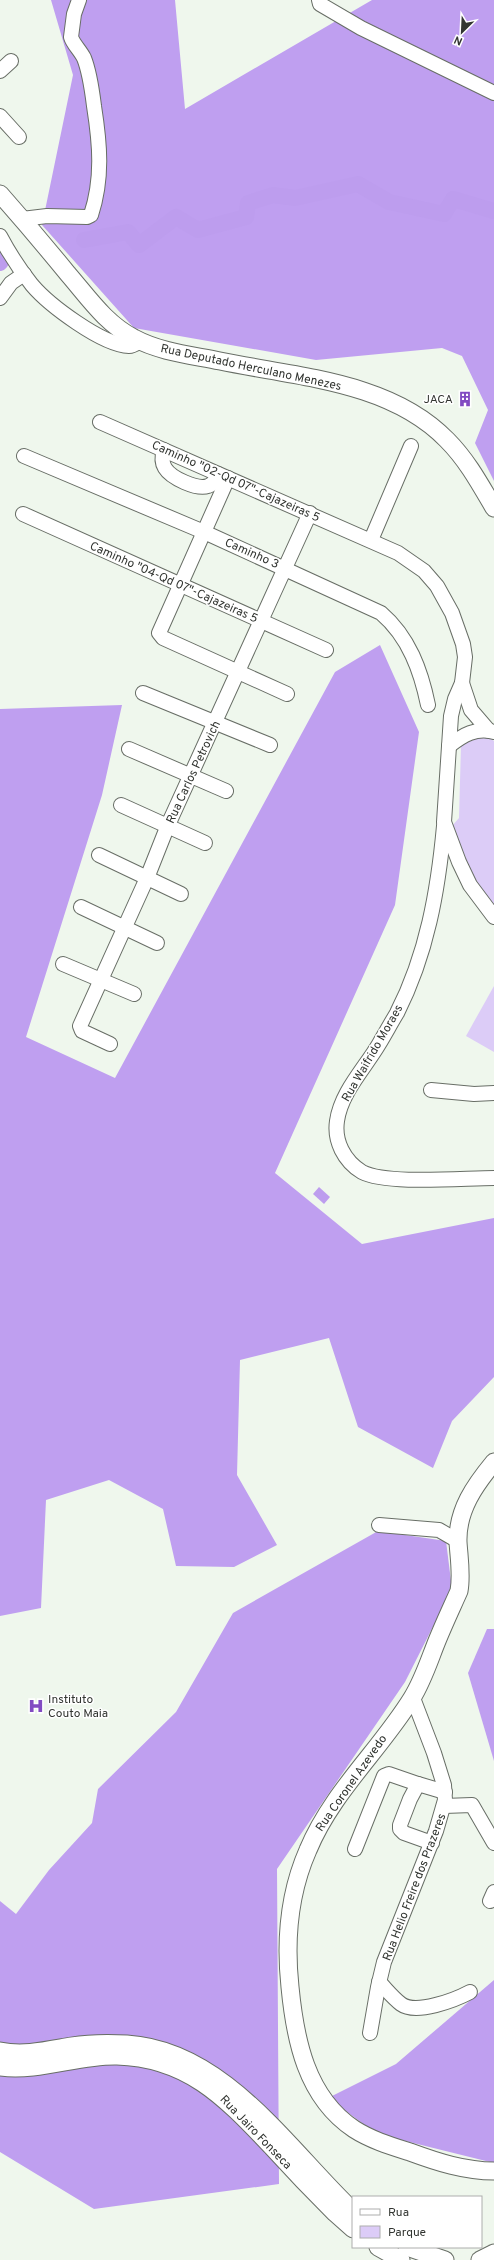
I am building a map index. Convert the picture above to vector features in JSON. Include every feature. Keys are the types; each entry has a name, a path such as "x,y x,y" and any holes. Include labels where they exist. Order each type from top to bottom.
{"main road":[{"name":"Rua Deputado Herculano Menezes","path":"0,194 100,313 113,325 140,341 185,354 347,387 402,408 419,417 447,440 472,471 494,508"},
{"name":"Rua Coronel Azevedo","path":"469,2170 399,2148 368,2136 349,2125 331,2108 318,2091 300,2052 294,2027 288,1968 288,1930 295,1886 301,1865 324,1817 413,1698 458,1591 460,1576 458,1541 461,1520 471,1493 494,1462"},
{"name":"Rua Jairo Fonseca","path":"0,2051 30,2052 97,2043 129,2044 165,2052 193,2064 217,2076 241,2096 352,2210"},
{"name":"Rua Jairo Fonseca","path":"0,2067 41,2067 74,2060 116,2056 148,2060 177,2070 196,2079 221,2095 331,2210 352,2228"},
{"path":"469,2170 494,2171"},
{"path":"469,2170 494,2184"},
{"path":"380,2248 401,2260"},
{"path":"410,2248 445,2260"},
{"path":"480,2260 494,2253"}],"street":[{"path":"22,219 48,216 87,218 91,215 96,198 100,178 100,153 91,83 84,57 71,37 74,14 79,0"},
{"path":"319,0 320,4 325,9 494,93"},
{"path":"0,72 11,62"},
{"path":"0,116 19,137"},
{"path":"0,236 24,274 58,309 87,329 110,340 128,346 140,341"},
{"path":"0,298 11,283 24,274"},
{"name":"Caminho \"02-Qd 07\"-Cajazeiras 5","path":"100,422 371,540 410,561 424,571 437,586 452,613 463,644 465,657 462,683"},
{"path":"371,540 411,446"},
{"path":"164,450 163,459 166,469 174,476 196,486 208,486 223,476"},
{"name":"Caminho 3","path":"24,456 204,532 374,608 390,621 416,662 428,705"},
{"path":"223,476 204,532 159,633 163,638 287,694"},
{"name":"Rua Carlos Petrovich","path":"110,1044 82,1031 80,1026 102,981 147,878 168,825 310,513"},
{"name":"Caminho \"04-Qd 07\"-Cajazeiras 5","path":"23,514 326,650"},
{"path":"462,683 471,710 492,731"},
{"name":"Rua Waifrido Moraes","path":"462,683 453,706 444,822 436,897 420,959 390,1025 345,1097 337,1119 337,1136 345,1157 362,1172 374,1176 394,1179 494,1178"},
{"path":"143,693 270,745"},
{"path":"449,746 466,734 492,731"},
{"path":"129,748 226,791"},
{"path":"121,805 205,843"},
{"path":"444,822 458,862 470,885 494,917"},
{"path":"99,855 181,894"},
{"path":"80,907 124,929 157,943"},
{"path":"63,964 134,994"},
{"path":"431,1090 474,1094 494,1093"},
{"path":"439,1530 461,1520"},
{"path":"379,1525 439,1530 458,1541"},
{"name":"Rua Helio Freire dos Prazeres","path":"370,2033 379,1982 387,1955 432,1843 444,1806 445,1792 432,1747 413,1698"},
{"path":"355,1849 384,1776 389,1774 445,1792"},
{"path":"418,1784 410,1799 400,1829 404,1833 432,1843"},
{"path":"444,1806 472,1805 494,1843"},
{"path":"379,1982 402,2004 416,2008 453,2001 470,1992"}],"green space":[{"path":"487,736 494,741 494,910 462,858 452,826 459,818 461,745 472,738"},
{"path":"494,986 494,1052 466,1036"}],"shaded area":[{"path":"51,0 175,0 185,109 372,0 494,0 494,481 475,443 488,410 462,356 442,348 316,360 134,328 42,225 73,75"},
{"path":"380,645 419,732 395,905 275,1173 362,1244 494,1218 494,1377 452,1421 433,1468 358,1427 329,1338 240,1360 237,1475 277,1545 234,1567 176,1566 163,1509 109,1480 46,1500 41,1608 0,1616 0,709 122,705 102,795 26,1037 115,1078 335,672"},
{"path":"319,1187 330,1197 324,1204 313,1194"},
{"path":"378,1531 446,1541 452,1589 405,1682 277,1869 279,2184 94,2209 0,2152 0,1901 16,1914 49,1870 92,1823 98,1789 176,1712 233,1613"},
{"path":"487,1629 494,1629 494,1761 468,1673"},
{"path":"494,1980 494,2163 377,2134 328,2098 396,2064"}],"waterway":[{"path":"84,240 128,232 139,245 176,217 198,230 246,217 248,203 273,195 295,198 358,184 389,202 444,214 453,199 494,211"},
{"path":"0,263 3,259"}],"place":[{"name":"JACA","path":"465,399"},
{"name":"Instituto Couto Maia","path":"36,1706"}]}
